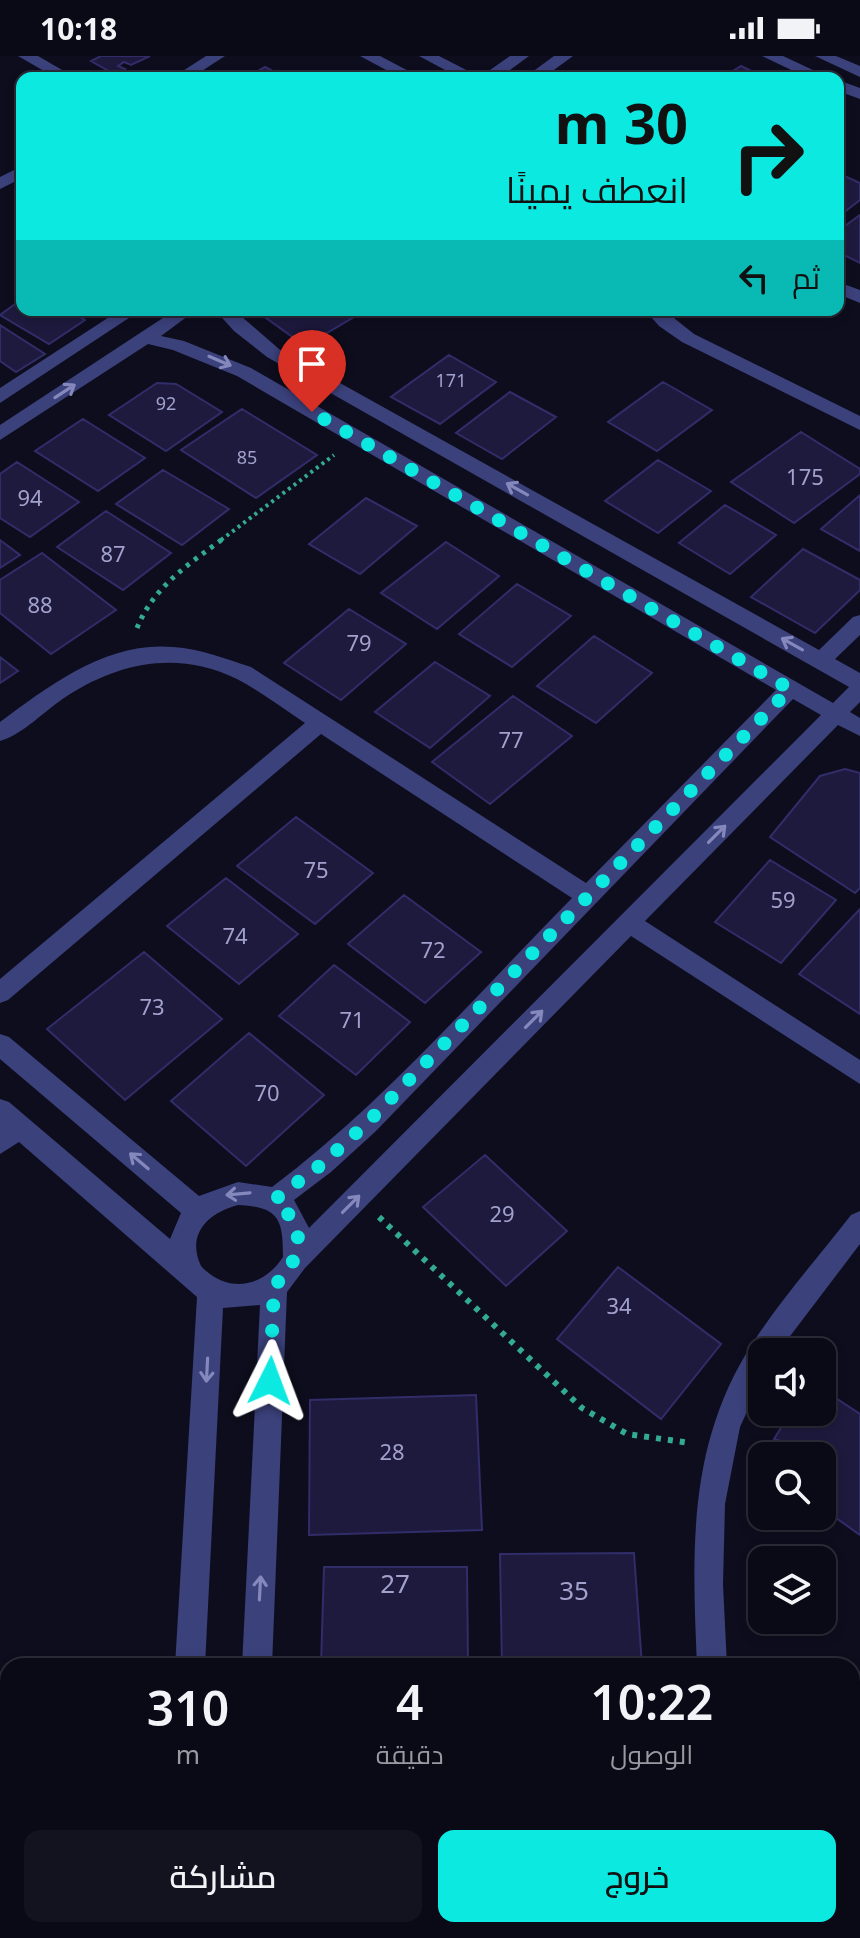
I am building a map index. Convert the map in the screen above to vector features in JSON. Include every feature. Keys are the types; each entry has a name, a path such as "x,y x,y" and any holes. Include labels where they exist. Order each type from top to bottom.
{"street":[{"path":"26,56 57,72"},
{"path":"190,72 217,56"},
{"path":"368,56 401,72"},
{"path":"427,56 460,72"},
{"path":"497,72 521,56"},
{"path":"541,72 565,56"},
{"path":"770,56 808,72"},
{"path":"823,56 860,72"},
{"path":"0,397 123,316"},
{"path":"0,434 178,316"},
{"path":"6,1127 211,1292 232,1298 254,1295 274,1286 296,1259 860,686 821,661 273,353 230,316"},
{"path":"660,316 688,338 860,424"},
{"path":"96,333 126,351"},
{"path":"145,338 178,345 223,362 860,728"},
{"path":"520,531 549,508"},
{"path":"821,661 860,622"},
{"path":"0,733 89,670 128,657 169,653 210,658 244,673 588,896"},
{"path":"274,1200 345,1144 790,689"},
{"path":"0,993 320,722"},
{"path":"629,923 860,1073"},
{"path":"0,1044 198,1211"},
{"path":"188,1271 182,1255 188,1224 211,1201 235,1193 259,1193 288,1210 296,1225 299,1241 296,1259"},
{"path":"773,1338 860,1223"},
{"path":"257,1658 274,1286"},
{"path":"190,1658 211,1292"},
{"path":"712,1658 709,1501 718,1447 735,1399 748,1376"}],"path":[{"path":"128,657 144,611 164,583 358,438"},
{"path":"358,1197 582,1408 627,1434 718,1447"}],"building":[{"path":"101,56 150,56 131,65 124,62 118,66 125,69 120,72 111,72 91,61"},
{"path":"741,66 754,72 732,72"},
{"path":"265,67 275,72 256,72"},
{"path":"844,176 860,183 860,200 844,212"},
{"path":"860,215 860,263 844,255 844,227"},
{"path":"16,303 16,316 78,316 85,320 49,344 0,315"},
{"path":"263,316 356,316 305,346"},
{"path":"0,325 45,354 16,372 0,361"},
{"path":"449,355 496,382 440,424 391,397"},
{"path":"663,382 712,410 657,451 608,422"},
{"path":"157,383 176,384 222,412 166,451 109,415"},
{"path":"510,392 556,417 502,459 456,433"},
{"path":"242,409 317,455 256,498 181,450"},
{"path":"83,419 145,458 98,491 35,451"},
{"path":"801,432 860,469 860,474 794,523 731,482"},
{"path":"658,460 711,491 658,533 605,501"},
{"path":"17,462 79,502 30,537 0,518 0,474"},
{"path":"163,470 229,509 182,545 116,504"},
{"path":"860,495 860,551 821,529"},
{"path":"366,498 417,526 360,574 309,544"},
{"path":"725,505 776,535 730,574 679,543"},
{"path":"106,511 171,553 123,590 57,547"},
{"path":"0,540 20,555 0,568"},
{"path":"446,542 499,576 437,629 381,593"},
{"path":"803,549 860,580 860,590 815,633 751,597"},
{"path":"42,553 116,610 51,654 0,613 0,580"},
{"path":"517,584 571,616 512,667 459,634"},
{"path":"349,609 406,644 341,700 284,663"},
{"path":"594,636 652,673 596,723 537,686"},
{"path":"0,657 18,671 0,683"},
{"path":"435,662 490,696 430,748 375,712"},
{"path":"513,696 572,736 490,804 432,762"},
{"path":"845,769 860,773 860,888 855,893 770,837 820,776"},
{"path":"296,817 373,873 315,924 237,866"},
{"path":"770,860 836,900 781,963 715,922"},
{"path":"226,878 298,934 239,984 167,926"},
{"path":"404,895 481,952 425,1003 348,944"},
{"path":"860,909 860,1014 799,974"},
{"path":"144,952 222,1019 125,1100 47,1029"},
{"path":"334,965 410,1022 356,1075 279,1016"},
{"path":"249,1033 324,1095 246,1166 171,1101"},
{"path":"485,1155 567,1231 506,1286 423,1207"},
{"path":"618,1267 721,1344 661,1419 557,1339"},
{"path":"476,1395 482,1530 309,1535 310,1400"},
{"path":"836,1398 860,1414 860,1535 836,1518 836,1442 784,1442 774,1439 782,1426 836,1426"},
{"path":"634,1553 641,1658 502,1658 500,1554"},
{"path":"324,1567 467,1567 468,1658 321,1658"}],"route":[{"path":"270,1381 274,1286 296,1259 299,1241 296,1225 288,1210 274,1200 322,1164 367,1123 790,689 312,412"}]}
